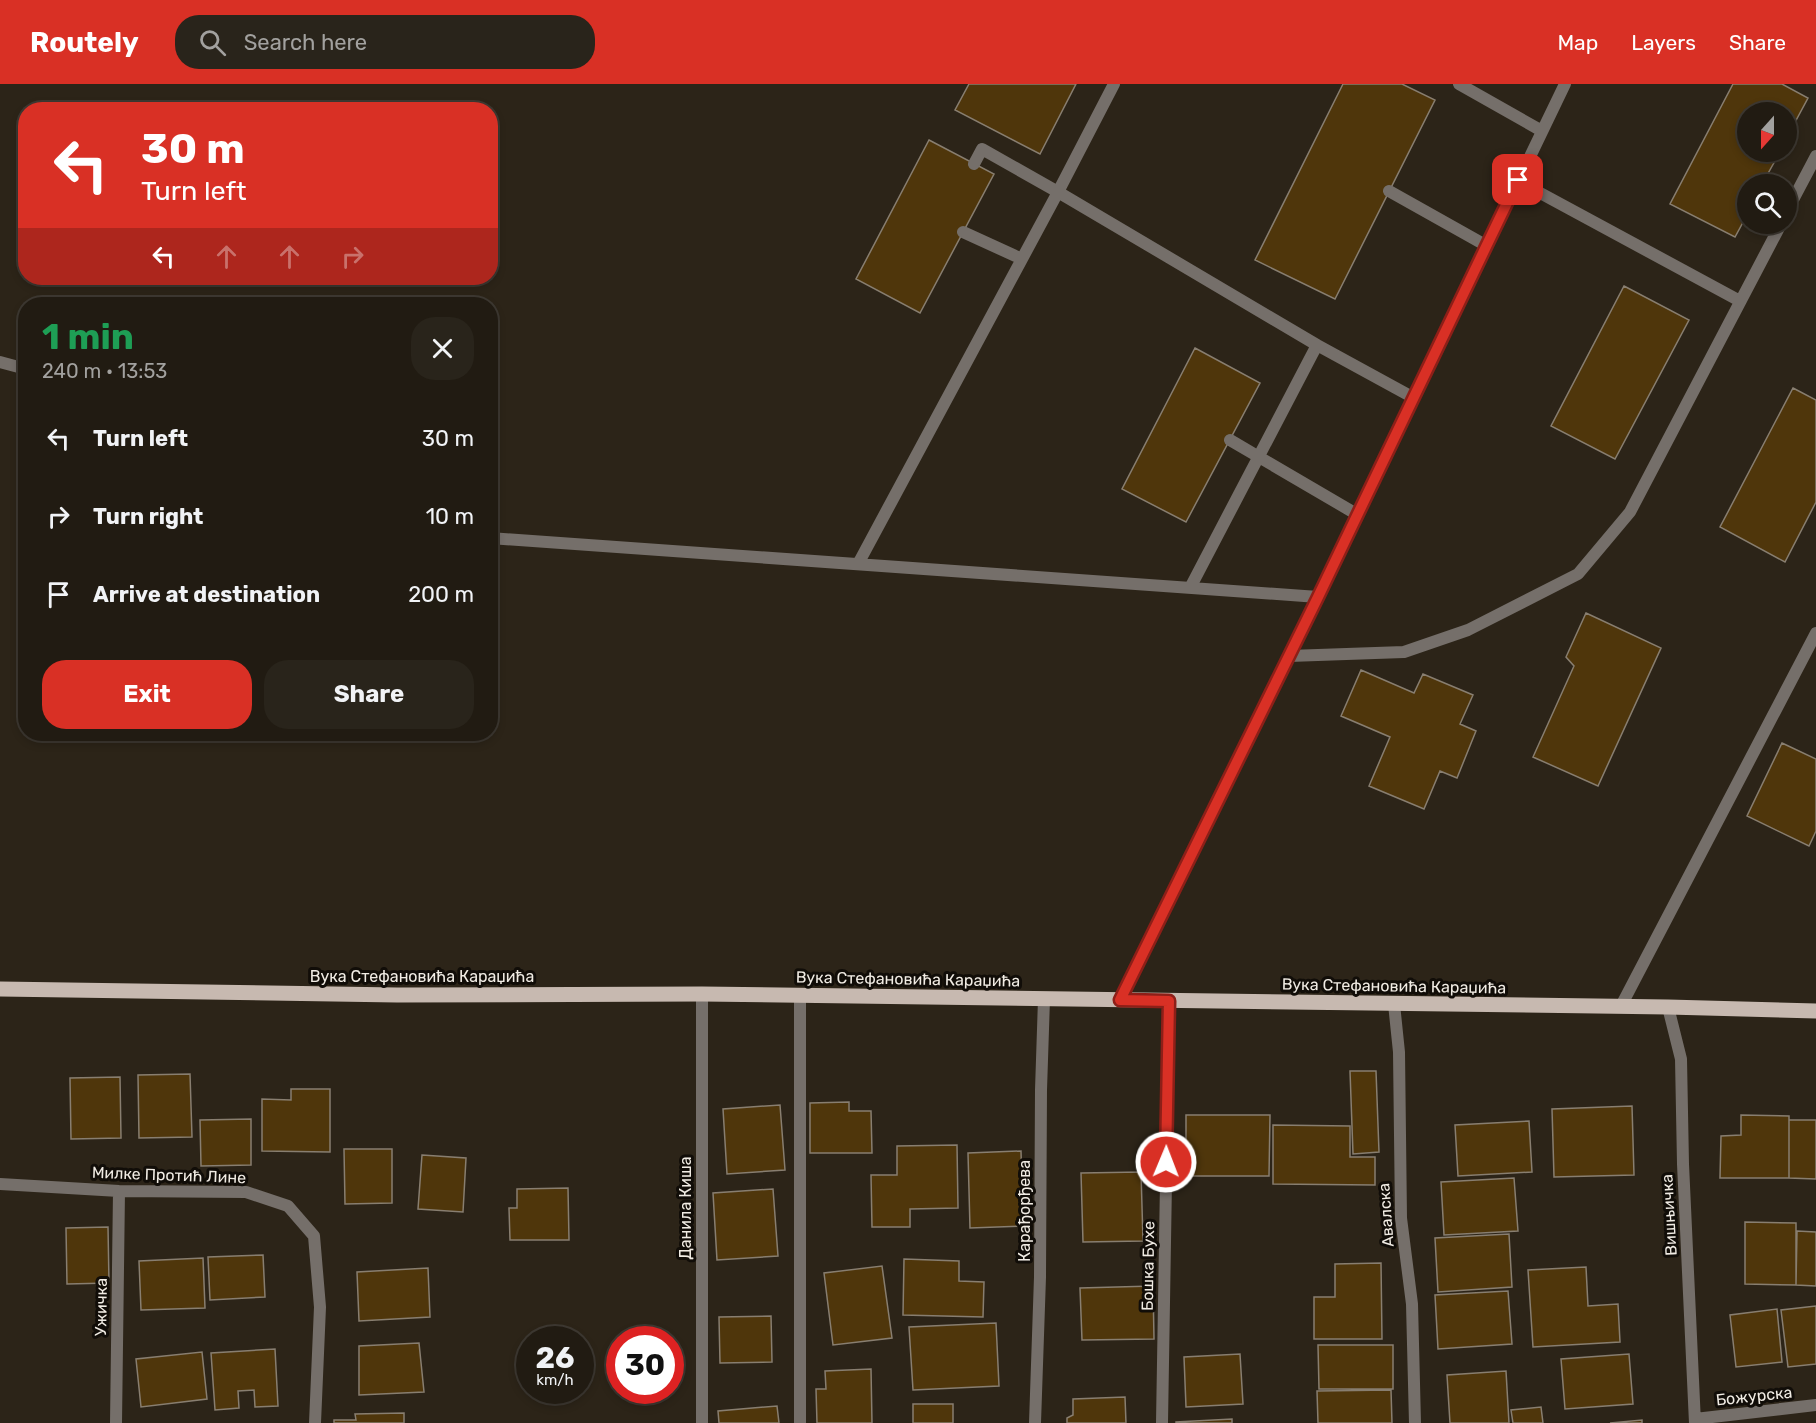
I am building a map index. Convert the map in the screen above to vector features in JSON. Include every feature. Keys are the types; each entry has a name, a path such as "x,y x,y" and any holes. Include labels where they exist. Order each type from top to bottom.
{"main road":[{"name":"Вука Стефановића Караџића","path":"0,989 398,995 800,995 1621,1006 1816,1011"}],"street":[{"path":"858,564 1114,84"},
{"path":"1459,84 1542,131"},
{"path":"1120,1000 1358,515 1565,84"},
{"path":"974,164 982,149 1317,345 1414,398"},
{"path":"1797,192 1816,156"},
{"path":"1518,180 1740,301"},
{"path":"1389,191 1487,246"},
{"path":"963,232 1022,259"},
{"path":"1289,656 1404,652 1468,630 1578,574 1630,512 1776,234"},
{"path":"1190,588 1317,345"},
{"path":"0,362 18,367"},
{"path":"1230,440 1358,515"},
{"path":"498,539 1318,597"},
{"path":"1621,1006 1816,633"},
{"name":"Данила Киша","path":"702,994 702,1423"},
{"path":"800,995 800,1423"},
{"name":"Карађорђева","path":"1035,1423 1040,1277 1044,999"},
{"name":"Бошка Бухе","path":"1162,1423 1169,1001"},
{"name":"Авалска","path":"1394,1004 1399,1052 1401,1218 1412,1304 1415,1423"},
{"name":"Вишњичка","path":"1668,1007 1681,1059 1683,1164 1695,1421"},
{"name":"Милке Протић Лине","path":"0,1184 119,1191 246,1192 288,1206 314,1236 320,1307 315,1423"},
{"name":"Ужичка","path":"116,1423 119,1191"},
{"name":"Божурска","path":"1695,1421 1816,1405"}],"building":[{"path":"969,84 1076,84 1040,154 955,110"},
{"path":"1343,84 1402,84 1435,100 1335,299 1255,260"},
{"path":"1733,84 1782,84 1808,98 1797,118 1797,102 1737,102 1737,162 1774,162 1768,174 1737,174 1737,233 1735,237 1670,204"},
{"path":"929,140 994,174 920,313 856,279"},
{"path":"1624,286 1689,320 1615,459 1551,426"},
{"path":"1195,348 1260,383 1186,522 1122,489"},
{"path":"1793,388 1816,400 1816,502 1785,562 1720,527"},
{"path":"1586,613 1661,648 1598,786 1533,757 1574,666 1566,657"},
{"path":"1361,670 1414,693 1423,674 1473,695 1460,724 1476,731 1457,778 1440,771 1424,809 1369,786 1390,737 1341,716"},
{"path":"1782,743 1816,759 1816,831 1809,846 1747,816"},
{"path":"1350,1071 1376,1071 1379,1152 1353,1154"},
{"path":"190,1074 192,1137 139,1138 138,1075"},
{"path":"120,1077 121,1138 71,1139 70,1078"},
{"path":"291,1089 330,1089 330,1152 262,1151 262,1099 291,1100"},
{"path":"849,1102 849,1111 871,1111 872,1153 810,1153 810,1103"},
{"path":"780,1105 785,1170 727,1174 723,1109"},
{"path":"1632,1106 1634,1175 1554,1177 1552,1109"},
{"path":"1186,1115 1270,1115 1269,1176 1186,1176"},
{"path":"1741,1115 1789,1116 1789,1178 1720,1178 1721,1136 1741,1135"},
{"path":"251,1119 251,1165 201,1166 200,1120"},
{"path":"1789,1120 1816,1120 1816,1179 1789,1178"},
{"path":"1529,1121 1532,1172 1458,1176 1455,1125"},
{"path":"1273,1125 1350,1126 1350,1157 1375,1157 1375,1185 1273,1184"},
{"path":"957,1145 958,1208 910,1209 910,1227 872,1227 871,1175 897,1175 897,1146"},
{"path":"344,1149 392,1149 392,1203 345,1204"},
{"path":"1021,1151 1023,1226 970,1228 968,1153"},
{"path":"422,1155 466,1158 463,1212 418,1209"},
{"path":"1141,1172 1143,1241 1083,1242 1081,1173"},
{"path":"1514,1178 1518,1231 1444,1235 1441,1182"},
{"path":"568,1188 569,1240 510,1240 509,1208 517,1208 517,1189"},
{"path":"773,1189 778,1256 717,1260 713,1193"},
{"path":"1745,1222 1796,1223 1796,1285 1745,1284"},
{"path":"108,1227 109,1283 67,1284 66,1228"},
{"path":"1797,1231 1816,1232 1816,1286 1796,1285"},
{"path":"1509,1234 1512,1287 1438,1292 1435,1238"},
{"path":"263,1255 265,1297 210,1300 208,1257"},
{"path":"203,1258 205,1308 141,1310 139,1261"},
{"path":"904,1259 959,1261 959,1281 984,1282 983,1317 903,1315"},
{"path":"1381,1263 1382,1339 1314,1339 1314,1297 1335,1297 1335,1264"},
{"path":"882,1266 892,1338 833,1345 824,1273"},
{"path":"1586,1267 1588,1306 1618,1304 1620,1342 1533,1347 1528,1270"},
{"path":"428,1268 430,1317 359,1321 357,1272"},
{"path":"1153,1286 1154,1339 1082,1340 1080,1288"},
{"path":"1508,1291 1512,1344 1438,1349 1435,1295"},
{"path":"1816,1306 1816,1364 1788,1367 1781,1310"},
{"path":"1777,1309 1782,1362 1736,1367 1730,1315"},
{"path":"771,1316 772,1362 720,1363 719,1317"},
{"path":"996,1323 999,1386 913,1390 909,1327"},
{"path":"419,1343 424,1392 359,1395 359,1346"},
{"path":"1318,1345 1393,1345 1393,1389 1319,1389"},
{"path":"275,1349 278,1406 255,1407 254,1390 238,1391 239,1408 215,1410 211,1353"},
{"path":"202,1352 207,1399 141,1407 136,1359"},
{"path":"1240,1354 1243,1404 1186,1407 1184,1357"},
{"path":"1629,1354 1633,1404 1565,1409 1561,1359"},
{"path":"871,1369 872,1423 817,1423 816,1389 826,1389 825,1371"},
{"path":"1506,1371 1509,1423 1450,1423 1447,1375"},
{"path":"1391,1390 1392,1423 1318,1423 1317,1391"},
{"path":"1125,1397 1126,1423 1067,1423 1067,1418 1073,1415 1073,1399"},
{"path":"913,1404 953,1404 953,1423 913,1423"},
{"path":"777,1406 779,1423 719,1423 718,1411"},
{"path":"1541,1407 1543,1423 1513,1423 1511,1410"},
{"path":"404,1413 404,1423 334,1423 334,1420 356,1420 355,1414"},
{"path":"1232,1419 1232,1423 1176,1423 1176,1422"},
{"path":"1642,1420 1642,1423 1610,1423"}],"route":[{"path":"1166,1162 1169,1001 1120,1000 1318,597 1518,180"}]}
